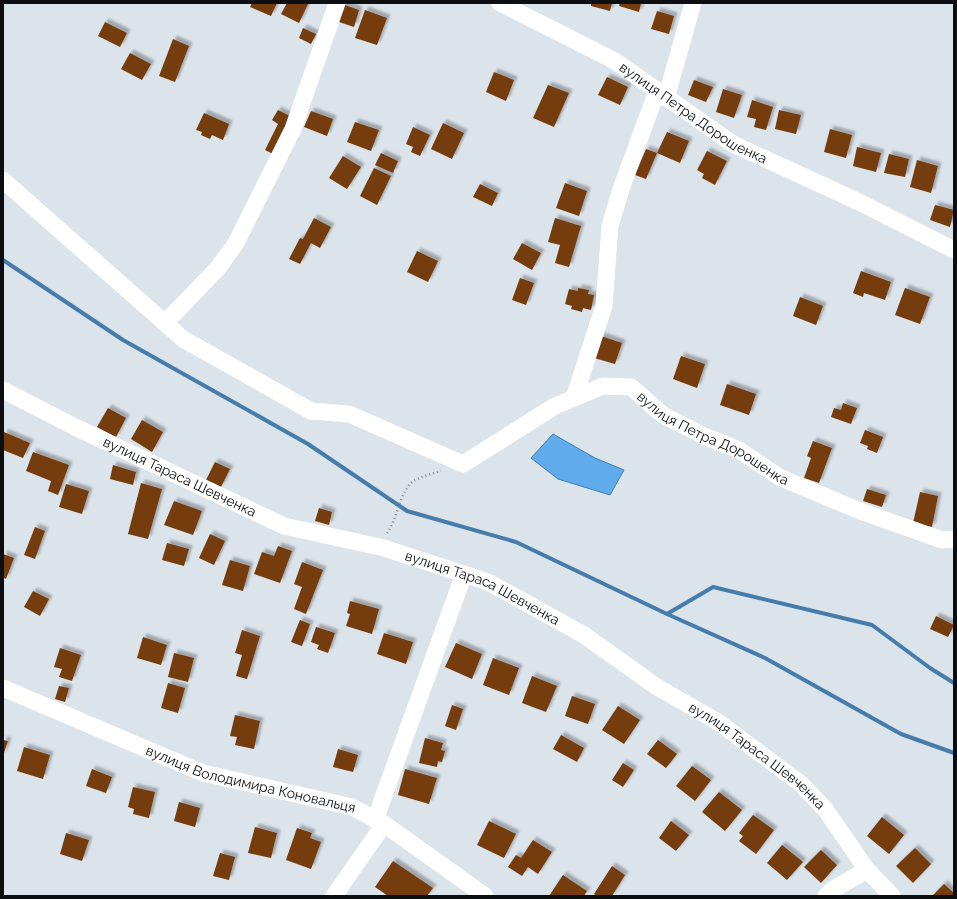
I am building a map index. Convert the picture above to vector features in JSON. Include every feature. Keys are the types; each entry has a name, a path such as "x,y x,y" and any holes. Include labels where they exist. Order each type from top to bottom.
{"street":[{"path":"165,323 218,268 236,244 293,129 337,3"},
{"name":"вулиця Петра Дорошенка","path":"500,3 615,61 733,144 859,202 954,250"},
{"path":"574,398 604,306 610,226 621,189 661,94 693,3"},
{"path":"3,180 183,339 311,411 349,414 463,464"},
{"name":"вулиця Петра Дорошенка","path":"463,464 555,406 603,386 631,387 663,415 704,436 739,450 779,476 875,516 942,540 954,539"},
{"name":"вулиця Тараса Шевченка","path":"3,390 75,427 284,526 384,548 488,582 584,635 656,687 718,722 801,784 825,809 867,870 892,896"},
{"path":"334,896 380,822 464,574"},
{"name":"вулиця Володимира Коновальця","path":"3,688 203,773 352,807 380,822 486,896"},
{"path":"826,896 832,890 867,870"}],"path":[{"path":"374,546 388,532 402,498 412,482 436,472 463,464"}],"water":[{"path":"553,434 595,458 624,470 610,495 558,479 531,458"}],"building":[{"path":"252,3 277,3 271,16 250,7"},
{"path":"287,3 308,4 299,23 281,14"},
{"path":"591,3 612,3 610,11 591,6"},
{"path":"620,3 641,3 639,12 619,6"},
{"path":"342,4 359,10 354,27 336,21"},
{"path":"365,10 387,18 377,45 355,38"},
{"path":"657,11 674,16 669,34 651,29"},
{"path":"105,22 127,33 120,47 98,36"},
{"path":"303,28 316,34 311,44 299,38"},
{"path":"173,39 189,46 175,82 159,76"},
{"path":"130,53 151,64 142,80 121,69"},
{"path":"494,72 514,80 506,101 486,92"},
{"path":"607,77 628,87 620,105 598,95"},
{"path":"694,80 713,87 706,102 688,95"},
{"path":"548,85 569,93 554,127 533,118"},
{"path":"723,89 742,95 734,118 716,112"},
{"path":"752,100 773,107 766,130 754,127 756,119 747,117"},
{"path":"278,110 294,118 275,155 265,150 278,124 272,120"},
{"path":"779,110 801,115 796,134 775,129"},
{"path":"311,111 333,119 327,136 304,127"},
{"path":"204,113 229,124 223,140 212,135 210,139 201,135 202,132 196,130"},
{"path":"355,122 379,130 371,151 347,142"},
{"path":"443,123 464,133 452,159 431,149"},
{"path":"413,127 430,135 420,156 411,152 413,147 406,144"},
{"path":"830,129 852,135 846,158 824,152"},
{"path":"667,132 689,141 680,163 657,153"},
{"path":"857,147 881,153 876,172 853,166"},
{"path":"646,149 657,153 646,179 635,175"},
{"path":"707,151 727,161 715,185 702,178 704,174 697,170"},
{"path":"381,153 398,161 393,173 375,165"},
{"path":"889,154 909,159 905,177 884,173"},
{"path":"343,156 361,167 347,189 329,178"},
{"path":"917,160 938,166 931,193 910,187"},
{"path":"374,168 391,176 377,205 360,196"},
{"path":"565,183 587,191 579,216 556,208"},
{"path":"480,184 498,193 492,206 473,197"},
{"path":"935,205 954,210 950,227 930,220"},
{"path":"314,218 331,227 320,248 311,243 300,264 289,259 300,238 303,239"},
{"path":"555,218 581,226 569,267 555,263 560,245 548,242"},
{"path":"522,243 541,253 532,270 513,259"},
{"path":"417,251 438,261 428,282 407,272"},
{"path":"861,271 891,282 885,300 864,293 863,297 853,293"},
{"path":"520,278 534,283 526,305 512,300"},
{"path":"578,288 589,290 588,294 594,295 591,310 583,308 582,312 571,309 572,306 565,304 569,289 578,291"},
{"path":"905,288 930,297 920,324 895,315"},
{"path":"800,297 823,306 816,325 793,316"},
{"path":"601,336 622,343 615,364 594,358"},
{"path":"681,356 705,364 697,388 673,379"},
{"path":"727,384 756,394 749,415 720,405"},
{"path":"843,403 857,408 851,424 831,417 834,408 841,410"},
{"path":"108,408 126,418 116,437 97,427"},
{"path":"142,420 163,432 152,452 131,439"},
{"path":"865,430 883,437 877,453 867,449 868,446 860,443"},
{"path":"4,432 30,443 23,458 3,450"},
{"path":"813,441 832,448 819,483 804,478 811,458 807,456"},
{"path":"33,452 69,465 58,495 48,491 51,481 26,471"},
{"path":"215,462 230,469 221,487 206,480"},
{"path":"113,465 136,472 133,485 110,479"},
{"path":"141,483 162,489 148,539 128,534"},
{"path":"66,484 89,491 82,514 59,507"},
{"path":"867,489 886,495 882,507 863,501"},
{"path":"920,492 938,496 932,527 913,523"},
{"path":"174,501 202,511 193,535 164,525"},
{"path":"319,508 332,512 329,525 315,521"},
{"path":"35,527 45,531 35,559 24,555"},
{"path":"210,534 225,541 214,565 199,558"},
{"path":"167,543 189,549 184,566 162,560"},
{"path":"278,546 292,551 280,583 254,574 262,552 274,556"},
{"path":"3,554 14,558 6,579 3,577"},
{"path":"230,560 250,566 243,591 222,585"},
{"path":"302,562 323,570 306,614 294,609 302,587 294,584"},
{"path":"33,591 49,599 40,616 24,607"},
{"path":"350,601 379,609 372,634 346,626 350,614 347,613"},
{"path":"936,616 954,625 948,637 930,629"},
{"path":"300,620 310,624 302,646 291,642"},
{"path":"316,627 335,633 328,653 317,649 319,645 311,642"},
{"path":"242,630 260,636 247,679 236,676 242,655 235,653"},
{"path":"384,633 413,642 406,664 377,654"},
{"path":"143,637 167,645 161,665 137,658"},
{"path":"456,643 482,654 472,679 445,667"},
{"path":"60,648 81,655 72,681 59,677 62,669 54,667"},
{"path":"174,653 194,658 188,682 168,677"},
{"path":"493,658 519,668 509,695 483,685"},
{"path":"532,676 557,686 546,712 522,703"},
{"path":"168,683 185,688 178,713 161,708"},
{"path":"59,686 69,688 65,702 55,699"},
{"path":"572,696 595,704 588,724 565,716"},
{"path":"452,705 463,709 456,730 445,726"},
{"path":"618,706 640,720 624,744 602,730"},
{"path":"235,715 260,721 254,749 235,745 237,737 230,736"},
{"path":"561,735 584,748 577,762 553,749"},
{"path":"425,738 443,743 441,750 445,751 442,762 438,761 437,767 419,763"},
{"path":"3,740 8,741 3,756"},
{"path":"658,740 677,754 666,768 647,754"},
{"path":"24,747 50,755 43,779 17,771"},
{"path":"338,749 358,755 353,772 333,767"},
{"path":"623,763 634,770 623,787 612,780"},
{"path":"692,766 711,780 695,801 676,786"},
{"path":"92,769 112,777 106,793 86,786"},
{"path":"405,769 437,778 429,804 398,795"},
{"path":"133,787 155,792 149,818 133,814 134,809 128,807"},
{"path":"719,792 742,810 725,831 702,812"},
{"path":"179,802 200,808 195,827 174,821"},
{"path":"753,815 774,830 756,854 739,841 743,836 739,833"},
{"path":"882,817 904,835 889,854 867,836"},
{"path":"489,821 516,834 504,858 477,845"},
{"path":"671,821 689,835 676,851 659,838"},
{"path":"255,827 277,833 271,858 248,853"},
{"path":"297,828 312,833 310,838 321,842 311,869 286,860"},
{"path":"66,833 89,840 82,861 60,854"},
{"path":"533,840 552,852 538,874 528,867 522,876 508,867 516,855 521,858"},
{"path":"782,845 803,862 787,880 767,863"},
{"path":"915,848 931,864 913,883 896,866"},
{"path":"821,850 837,865 821,883 804,867"},
{"path":"220,853 235,857 229,880 213,876"},
{"path":"393,861 433,888 427,896 388,896 375,887"},
{"path":"612,866 625,875 612,896 597,896 594,894"},
{"path":"563,875 587,891 584,896 549,896"},
{"path":"944,884 954,893 954,896 932,896"}],"waterway":[{"path":"3,260 123,340 308,444 407,511 516,542 667,614 713,587 872,625 930,668 954,683"},
{"path":"667,614 765,658 901,734 954,753"}]}
